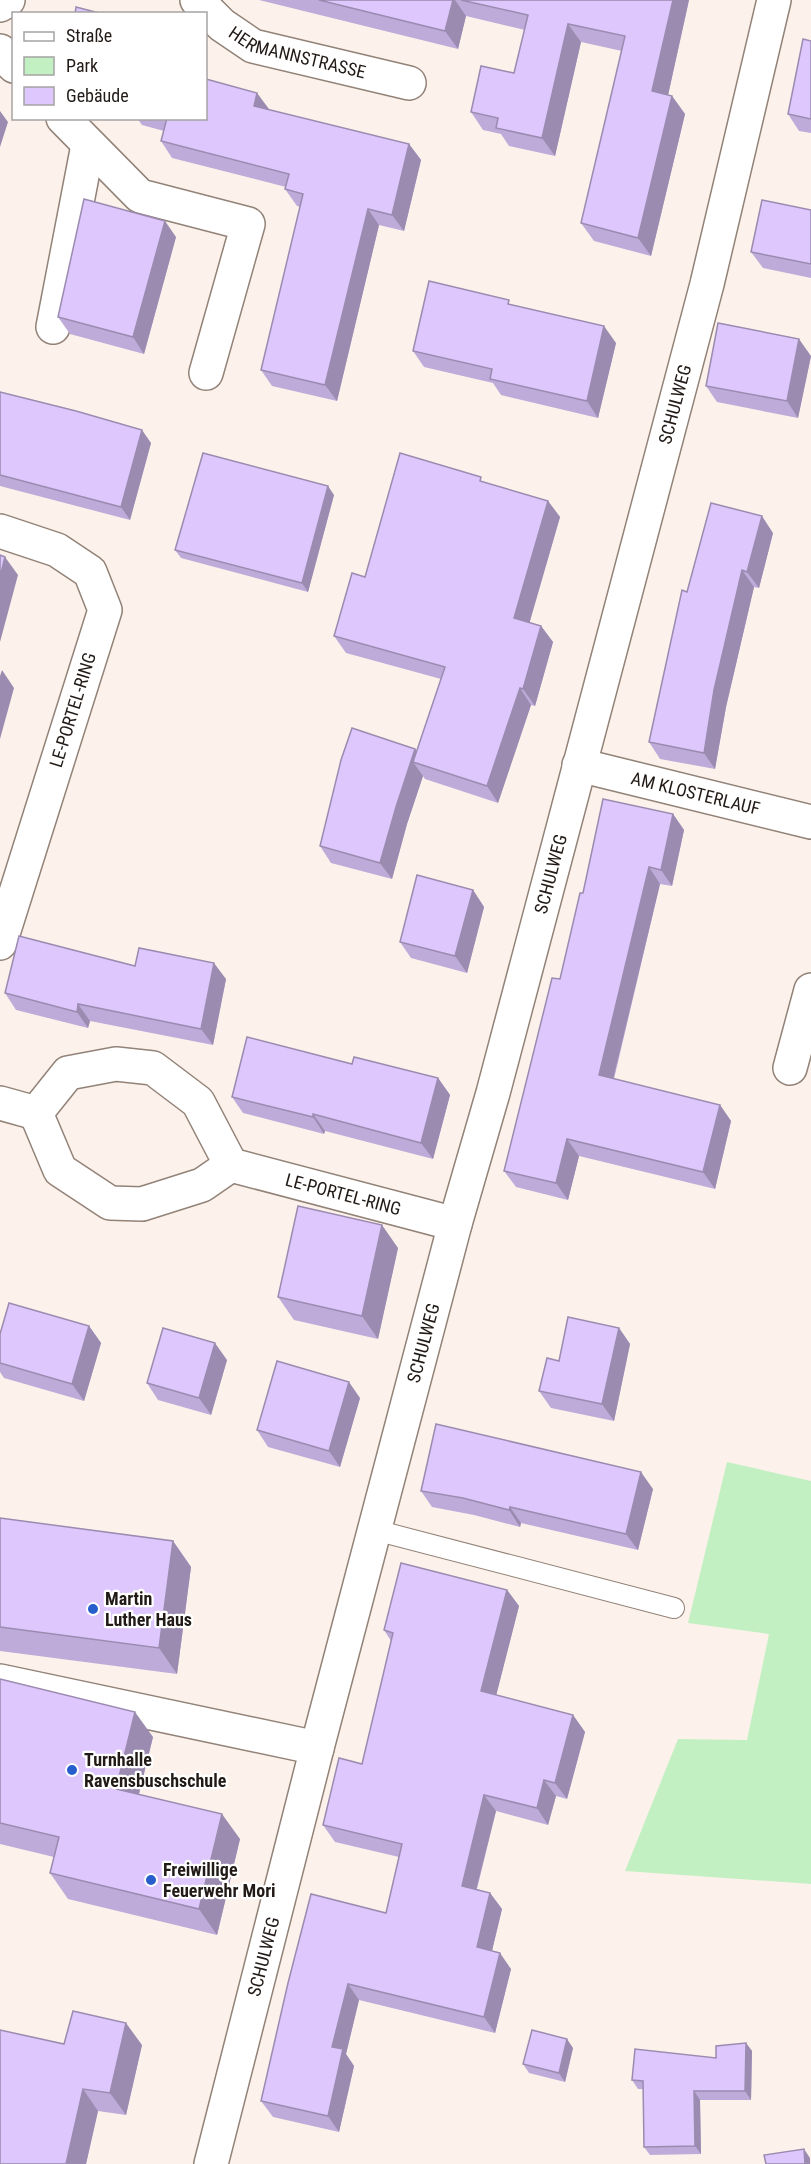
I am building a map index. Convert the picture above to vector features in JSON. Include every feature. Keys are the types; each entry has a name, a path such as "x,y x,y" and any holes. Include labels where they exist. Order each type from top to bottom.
{"street":[{"path":"0,5 8,0"},
{"name":"HERMANNSTRASSE","path":"197,0 222,26 253,46 409,83"},
{"name":"SCHULWEG","path":"211,2164 317,1748 455,1224 494,1093 707,284 774,0"},
{"path":"0,51 12,64"},
{"path":"65,120 140,196 248,224 206,374"},
{"path":"52,327 88,145"},
{"name":"LE-PORTEL-RING","path":"0,531 57,550 90,572 105,610 0,943"},
{"name":"AM KLOSTERLAUF","path":"579,765 811,822"},
{"path":"790,1068 811,990"},
{"path":"116,1064 153,1068 198,1102 231,1165 202,1185 162,1198 142,1204 110,1203 60,1170 36,1113 68,1073 116,1064"},
{"path":"0,1103 36,1113"},
{"name":"LE-PORTEL-RING","path":"231,1165 455,1224"},
{"path":"0,1681 317,1748"}],"lane":[{"path":"375,1530 674,1608"}],"green space":[{"path":"727,1462 811,1481 811,1884 625,1871 678,1739 747,1740 769,1634 688,1623"}],"building":[{"path":"319,0 453,0 445,31"},
{"path":"461,0 673,0 652,91 672,96 638,238 581,223 625,36 568,24 542,138 496,128 498,118 471,112 481,66 514,73 528,15"},
{"path":"76,7 95,12 75,12"},
{"path":"803,39 811,41 811,119 788,114"},
{"path":"207,79 257,93 254,106 409,144 392,215 368,209 325,385 261,370 303,194 285,189 289,174 161,141 166,120 207,120"},
{"path":"84,199 165,221 133,337 58,317"},
{"path":"762,200 811,210 811,264 751,252"},
{"path":"429,281 509,300 508,304 604,326 587,401 490,379 492,369 413,351"},
{"path":"718,323 799,339 787,401 706,386"},
{"path":"0,392 142,430 121,507 0,475"},
{"path":"203,453 328,486 302,583 175,550"},
{"path":"400,453 481,477 480,481 548,501 514,618 541,626 523,689 520,688 487,786 413,762 445,667 334,636 352,573 365,577"},
{"path":"711,503 762,516 747,572 742,570 714,690 704,753 649,742 682,590 687,592"},
{"path":"0,555 5,557 0,577"},
{"path":"352,728 415,749 380,863 320,846 341,760"},
{"path":"603,799 673,814 661,870 649,867 599,1075 720,1105 703,1172 567,1139 556,1183 504,1171 552,978 560,979 580,893 583,893"},
{"path":"417,875 473,890 455,956 400,942"},
{"path":"19,936 135,966 139,948 214,963 201,1029 78,1004 77,1012 5,993"},
{"path":"247,1037 352,1064 354,1057 438,1078 421,1143 313,1114 313,1117 232,1097"},
{"path":"298,1206 382,1225 362,1316 278,1297"},
{"path":"9,1303 89,1326 72,1384 0,1363 0,1334"},
{"path":"568,1317 619,1328 602,1404 539,1391 547,1358 559,1361"},
{"path":"163,1328 215,1343 199,1398 147,1383"},
{"path":"277,1361 349,1382 329,1451 257,1430"},
{"path":"436,1424 641,1472 626,1534 510,1507 509,1510 463,1498 421,1491"},
{"name":"Martin Luther Haus","path":"0,1518 173,1541 159,1648 0,1627"},
{"path":"401,1563 507,1590 481,1691 573,1715 555,1783 544,1780 537,1808 484,1795 462,1886 490,1893 477,1947 500,1953 484,2017 348,1984 332,2047 343,2049 328,2116 261,2101 311,1894 386,1913 402,1844 323,1825 339,1758 362,1764 393,1633 384,1630"},
{"path":"0,1679 135,1712 116,1789 222,1814 199,1909 50,1873 59,1837 0,1823"},
{"path":"73,2011 126,2023 110,2093 83,2089 66,2164 0,2164 0,2030 64,2044"},
{"path":"532,2030 567,2039 559,2073 523,2064"},
{"path":"746,2043 745,2091 694,2091 695,2146 644,2147 643,2081 632,2080 635,2049 716,2058 716,2046"},
{"path":"804,2149 805,2164 766,2164 764,2155"}],"place":[{"name":"Martin Luther Haus","path":"93,1609"},
{"name":"Turnhalle Ravensbuschschule","path":"72,1770"},
{"name":"Freiwillige Feuerwehr Mori","path":"151,1880"}]}
